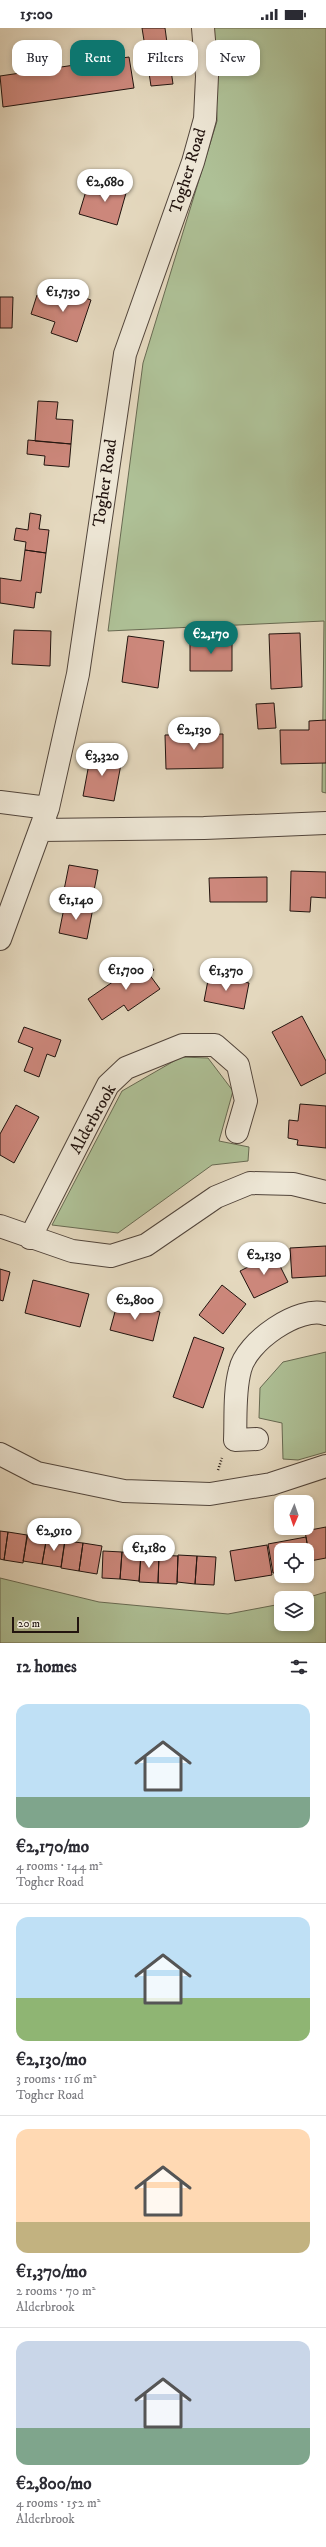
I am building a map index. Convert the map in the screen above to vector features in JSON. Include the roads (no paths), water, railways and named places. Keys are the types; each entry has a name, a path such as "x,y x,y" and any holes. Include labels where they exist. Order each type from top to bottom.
{"street":[{"name":"Togher Road","path":"0,939 48,808 78,674 125,354 193,162 205,119 207,76 203,28"},
{"path":"0,802 48,808"},
{"path":"41,830 204,828 326,823"},
{"name":"Alderbrook","path":"30,1238 108,1085 126,1068 183,1044 215,1045 238,1065 246,1101 236,1132"},
{"path":"0,1226 30,1238 72,1251 111,1256 146,1245 216,1196 250,1183 293,1184 326,1192"},
{"path":"257,1439 235,1440 240,1368 256,1344 281,1323 319,1312 326,1314"},
{"path":"0,1454 37,1473 124,1491 210,1494 271,1484 326,1466"}]}
